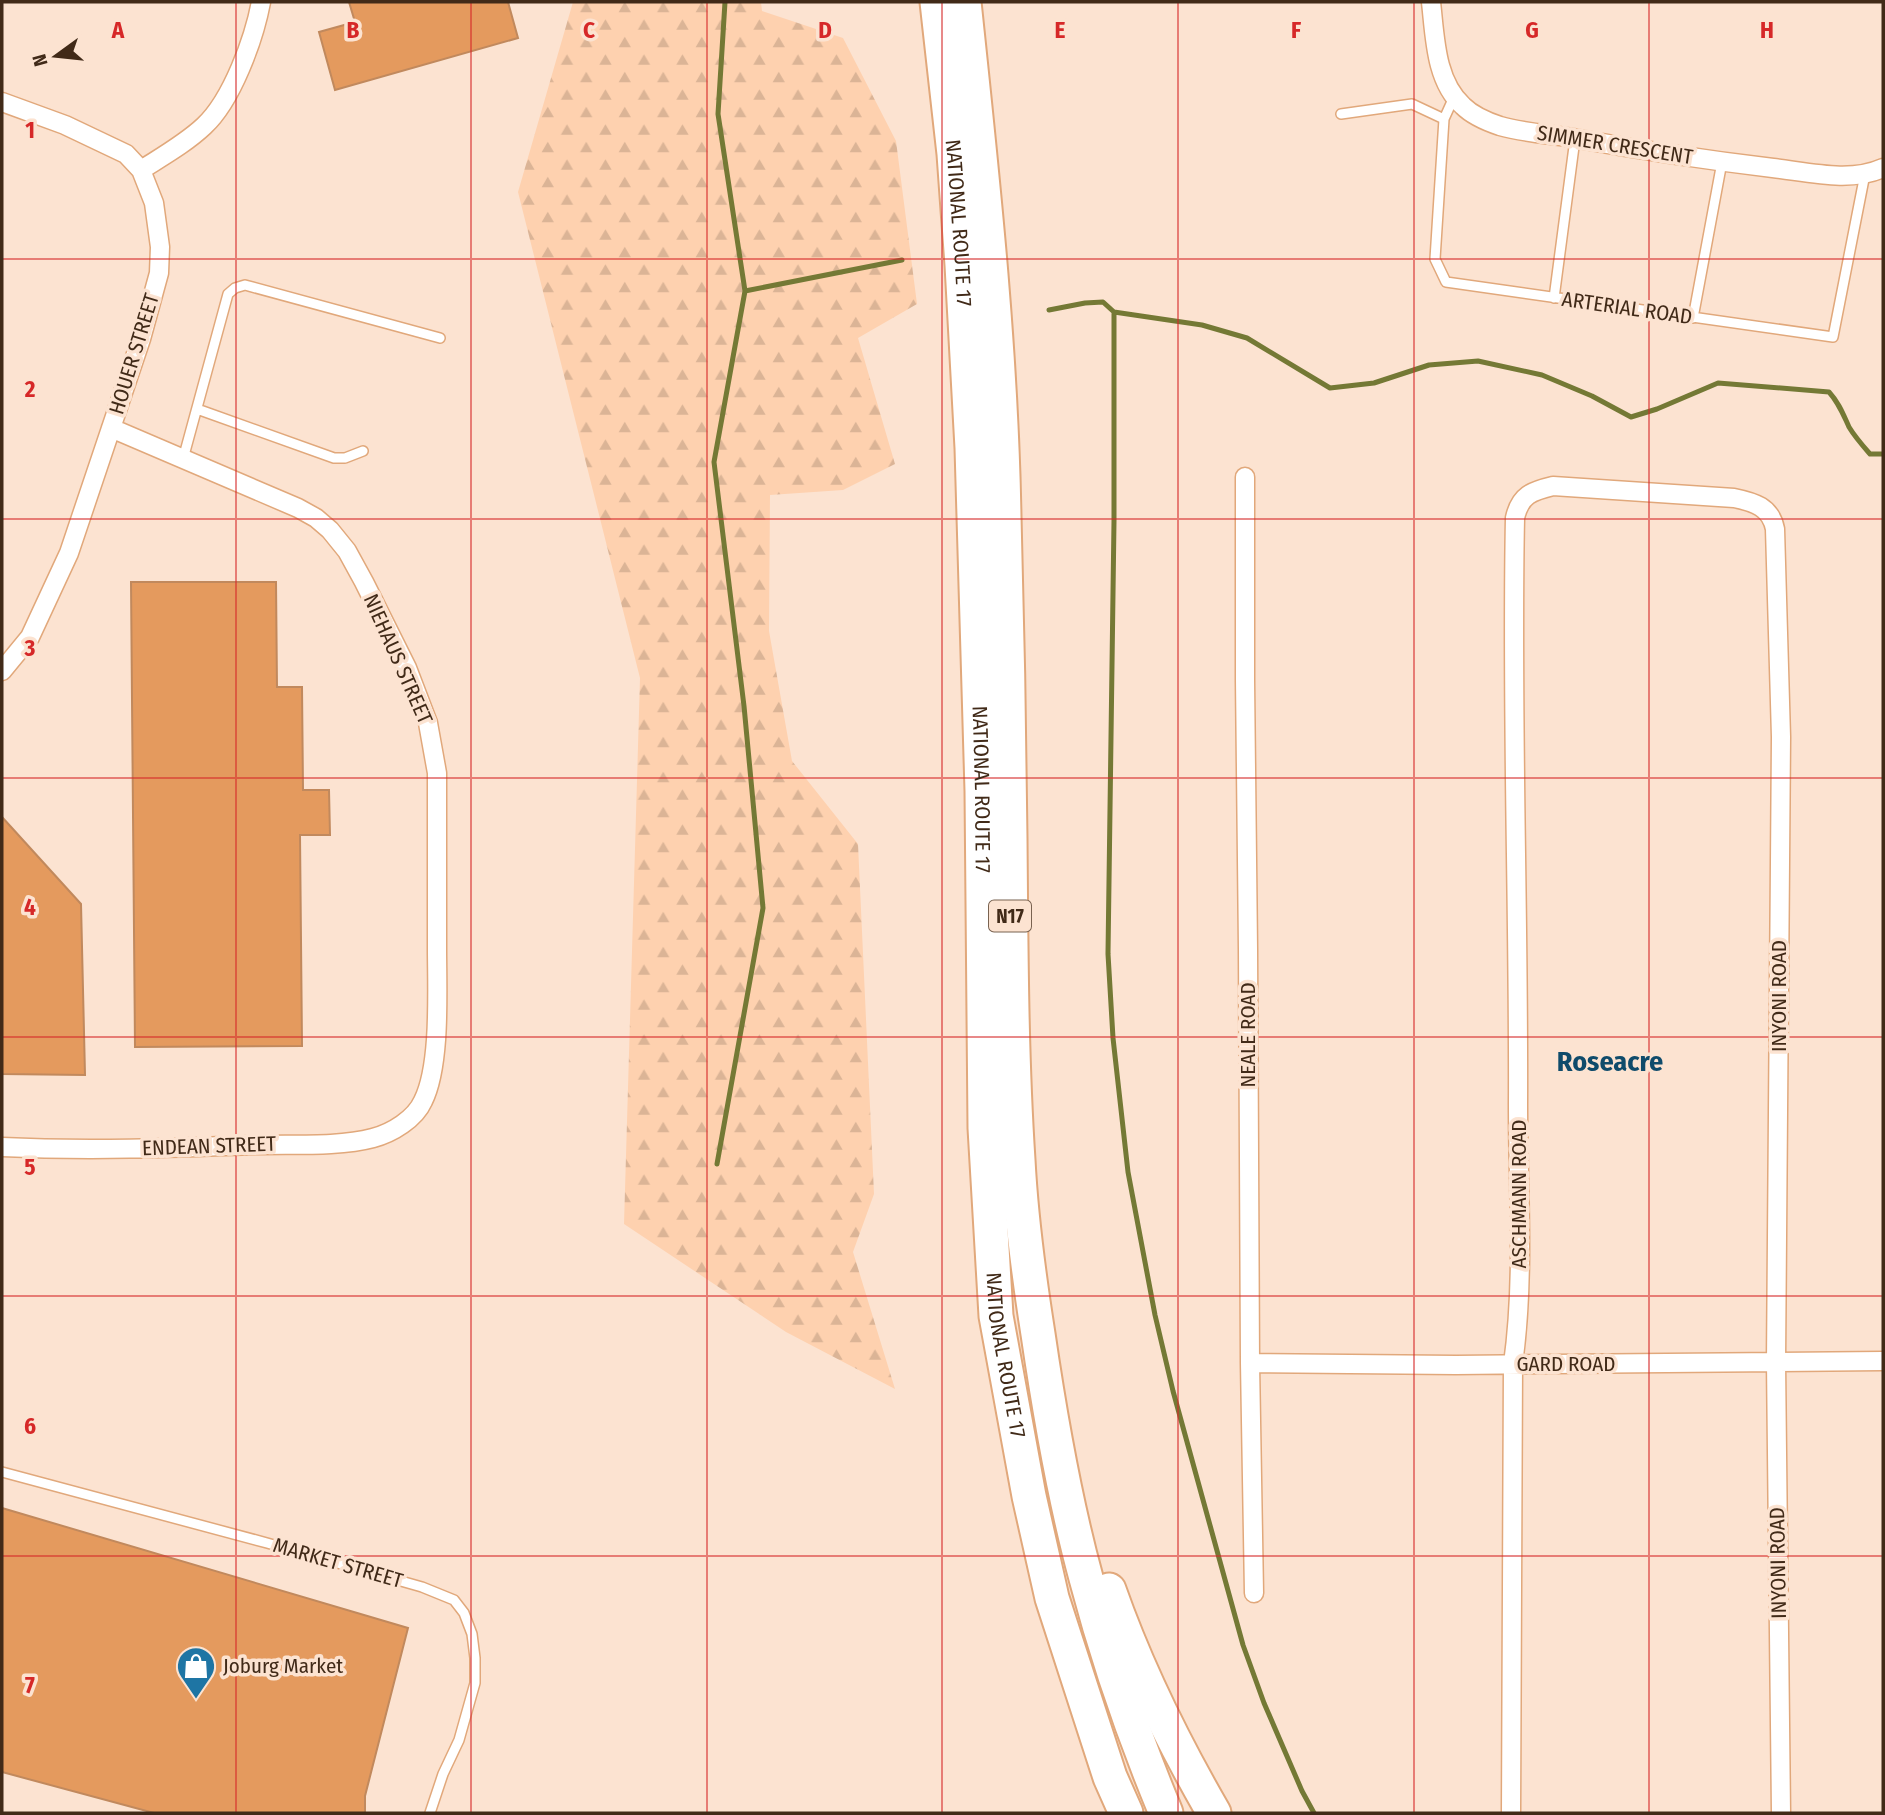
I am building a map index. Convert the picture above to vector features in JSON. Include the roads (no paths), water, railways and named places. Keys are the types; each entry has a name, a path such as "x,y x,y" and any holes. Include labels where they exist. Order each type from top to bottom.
{"highway":[{"name":"NATIONAL ROUTE 17","path":"937,2 954,154 972,448 982,791 985,1128 996,1316 1029,1496 1052,1598 1110,1777 1126,1813"},
{"name":"N17","path":"964,2 985,203 998,389 1004,509 1011,943 1018,1164 1030,1279 1058,1453 1084,1572 1099,1627 1135,1735 1166,1813"},
{"path":"996,1316 997,1387 1007,1471 1027,1568 1043,1629 1101,1813"},
{"path":"1058,1453 1120,1620 1189,1768 1214,1813"}],"street":[{"path":"141,170 188,139 216,113 228,95 250,41 261,2"},
{"path":"1431,2 1440,67 1454,97"},
{"name":"SIMMER CRESCENT","path":"1454,97 1464,108 1499,125 1519,130 1722,162 1827,174 1865,174 1883,168"},
{"name":"HOUER STREET","path":"2,102 65,125 125,153 141,170 154,203 160,247 159,273 141,339 69,553 30,637 2,671"},
{"name":"NIEHAUS STREET","path":"111,428 316,518 347,551 407,668 428,723 437,773 436,1047 423,1102 410,1118"},
{"name":"NEALE ROAD","path":"1245,477 1250,1363 1254,1592"},
{"name":"INYONI ROAD","path":"1514,575 1517,506 1527,495 1538,489 1553,486 1734,498 1755,503 1769,513 1773,520 1777,557 1781,737 1776,1362 1781,1813"},
{"name":"ASCHMANN ROAD","path":"1511,1813 1513,1364 1518,1327 1520,1206 1514,575"},
{"name":"ENDEAN STREET","path":"2,1147 151,1148 351,1142 375,1138 410,1118"},
{"name":"GARD ROAD","path":"1250,1363 1883,1361"}],"lane":[{"name":"ARTERIAL ROAD","path":"1454,97 1444,119 1435,259 1446,282 1833,337 1865,174"},
{"path":"1341,114 1412,104 1444,119"},
{"path":"1554,298 1575,139"},
{"path":"1693,318 1722,162"},
{"path":"183,459 228,294 235,288 245,285 440,338"},
{"path":"197,409 334,458 345,458 363,451"},
{"name":"MARKET STREET","path":"2,1472 267,1543 422,1587 454,1600 464,1613 472,1634 475,1684 459,1740 443,1773 430,1813"}],"waterway":[{"path":"717,1164 763,908 744,706 714,462 745,291 718,114 725,2"},
{"path":"745,291 902,260"},
{"path":"1049,310 1103,302 1114,312 1202,325 1247,338 1330,388 1374,383 1429,365 1478,361 1542,375 1592,396 1631,417 1718,383 1829,392 1851,431 1867,451 1870,454 1883,454"},
{"path":"1114,312 1108,954 1113,1038 1128,1172 1155,1315 1173,1391 1243,1645 1264,1703 1314,1813"}],"place":[{"name":"Joburg Market","path":"196,1700"}],"district":[{"name":"Roseacre","path":"1610,1061"}]}
